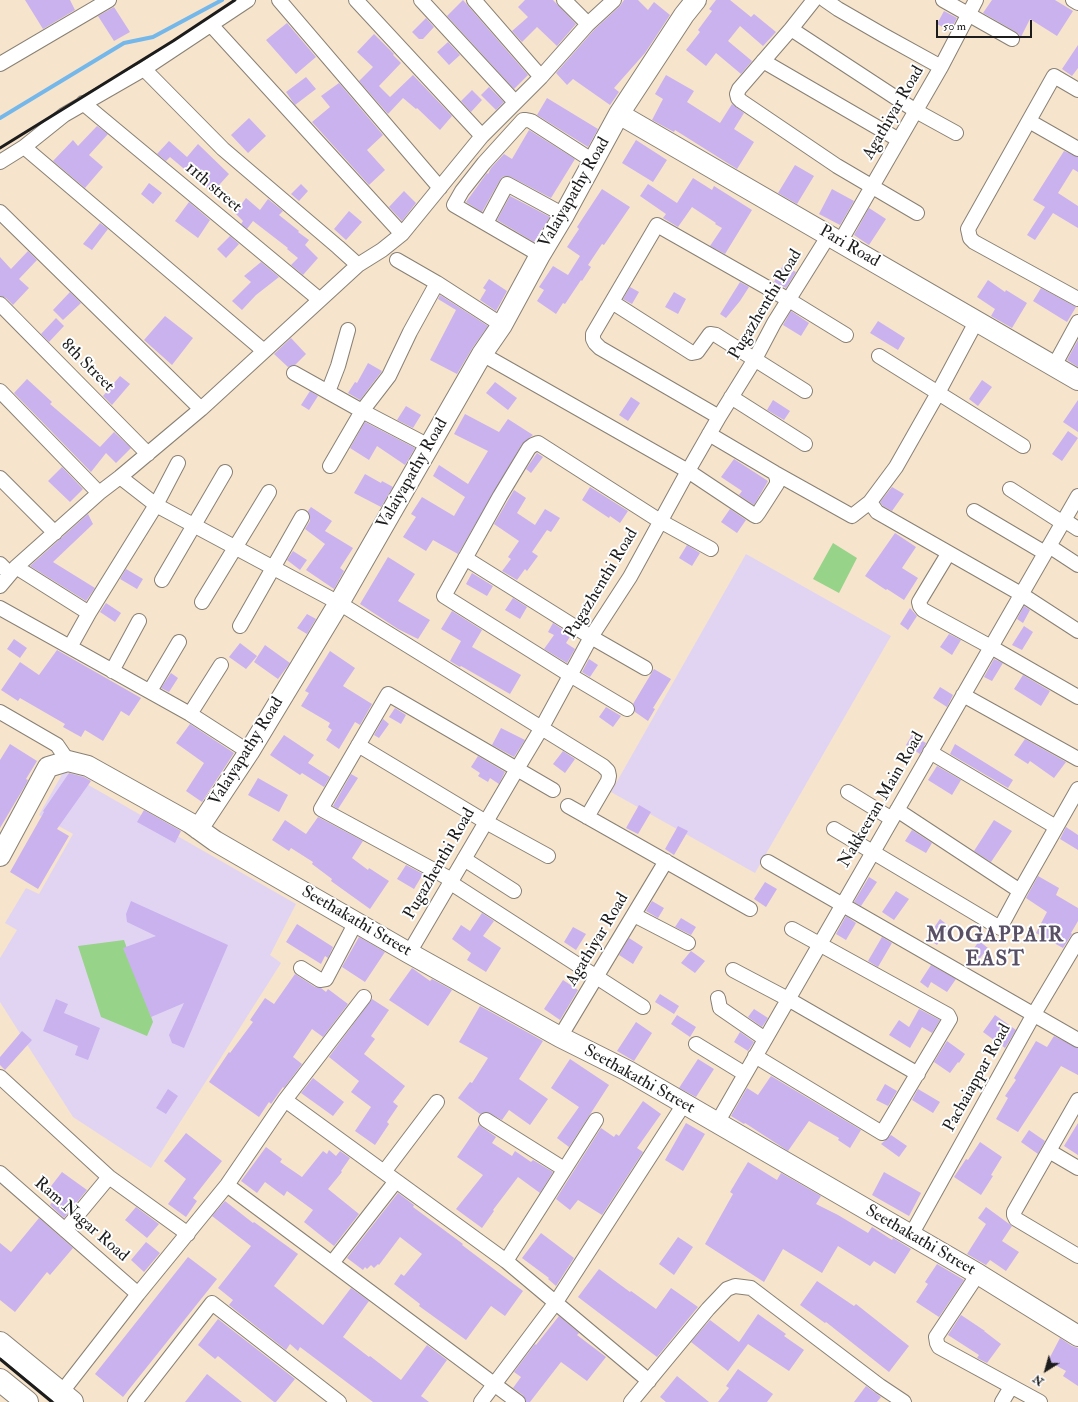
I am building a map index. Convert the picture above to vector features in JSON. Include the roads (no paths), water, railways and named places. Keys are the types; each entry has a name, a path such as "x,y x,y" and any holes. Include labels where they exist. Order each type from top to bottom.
{"main road":[{"name":"Valaiyapathy Road","path":"198,829 249,752 340,603 482,354 502,325 619,114 684,15 696,0"},
{"name":"Pari Road","path":"619,114 1078,380"},
{"name":"Seethakathi Street","path":"68,761 88,766 409,953 560,1036 628,1071 978,1274 1078,1336"},
{"path":"0,856 48,767 68,761"},
{"path":"0,1343 66,1398"},
{"path":"0,1380 27,1402"}],"street":[{"path":"0,64 109,0"},
{"path":"0,162 24,147 64,114 144,69 212,26 248,0"},
{"path":"279,0 440,188"},
{"path":"356,0 482,136"},
{"path":"421,0 515,102"},
{"path":"474,0 541,77"},
{"path":"564,0 588,24"},
{"path":"0,586 9,568 55,533 99,493 120,478 201,409 358,265 382,250 402,234 482,136 541,77 588,24 614,0"},
{"path":"814,0 739,89 737,94 738,98 837,166 917,213"},
{"path":"825,0 883,35 941,67"},
{"path":"943,0 1012,39"},
{"name":"Agathiyar Road","path":"834,239 872,187 916,112 976,0"},
{"path":"1073,0 1078,3"},
{"path":"212,26 402,234"},
{"path":"791,29 916,112 956,133"},
{"path":"763,61 899,140"},
{"path":"144,69 223,148 358,265"},
{"path":"1078,90 1054,76 968,229 970,238 974,242 1078,299"},
{"name":"11th street","path":"83,104 320,300"},
{"path":"540,255 454,205 462,191 484,163 523,120 531,122 593,161"},
{"path":"1029,121 1078,149"},
{"path":"24,147 264,351"},
{"path":"486,223 506,184 564,215"},
{"path":"0,212 201,409"},
{"path":"719,417 600,348 593,339 593,334 658,225 789,300 846,335"},
{"name":"Pugazhenthi Road","path":"409,953 541,729 591,637 630,577 688,471 755,359 774,323 834,239"},
{"path":"397,260 437,283 502,325"},
{"path":"330,466 362,411 389,376 410,332 437,283"},
{"path":"612,302 692,354 697,352 708,336 713,333 806,391"},
{"name":"8th Street","path":"0,304 148,454"},
{"path":"709,434 852,516 870,502 896,467 976,322"},
{"path":"1054,366 1078,322"},
{"path":"328,392 338,366 348,330"},
{"path":"482,354 688,471 754,515 757,515 777,484 775,473"},
{"path":"879,356 1023,446"},
{"path":"294,373 429,446"},
{"path":"0,391 99,493"},
{"path":"731,397 805,444"},
{"path":"627,709 444,596 529,448 538,443 660,521 711,549"},
{"path":"70,647 89,613 156,505 178,463"},
{"path":"162,580 224,472"},
{"path":"0,478 55,533"},
{"path":"120,478 156,505 340,603 541,729 603,766 608,771 608,781 587,817"},
{"path":"1010,489 1078,529"},
{"path":"202,602 269,492"},
{"name":"Nakkeeran Main Road","path":"717,1123 842,903 1078,496"},
{"path":"870,502 877,512 948,554 1021,594 1078,631"},
{"path":"974,511 1078,565"},
{"path":"240,626 302,517"},
{"path":"948,554 919,602 923,610 1078,697"},
{"path":"465,558 591,637 645,668"},
{"path":"9,568 89,613"},
{"path":"0,608 190,714 249,752"},
{"path":"112,671 139,621"},
{"path":"150,691 179,642"},
{"path":"190,714 221,665"},
{"path":"553,790 388,694 321,809 451,882 643,1007"},
{"path":"963,695 1078,759"},
{"path":"0,712 57,745 68,761"},
{"path":"358,745 486,822 548,856"},
{"path":"930,752 1056,827"},
{"path":"834,829 1000,928 1078,789"},
{"path":"848,792 894,814 1020,891"},
{"path":"568,806 750,909"},
{"path":"464,859 514,891"},
{"name":"Agathiyar Road","path":"560,1036 666,862"},
{"path":"768,862 842,903 1078,1040"},
{"path":"634,915 688,943"},
{"path":"301,968 320,980 326,979 356,922"},
{"path":"755,1056 882,1133 949,1021 950,1017 792,929"},
{"name":"Pachaiappar Road","path":"911,1235 1034,1014 1078,940"},
{"path":"733,970 788,999 918,1074"},
{"path":"66,1398 138,1294 227,1185 285,1100 364,997"},
{"path":"718,998 720,1008 764,1039"},
{"path":"696,1044 745,1074"},
{"path":"0,1077 109,1177 188,1234"},
{"path":"285,1100 506,1261 649,1381"},
{"path":"1078,1100 1015,1208 1014,1215 1016,1219 1078,1256"},
{"path":"384,1172 437,1102"},
{"path":"481,1402 556,1302 684,1104"},
{"path":"486,1120 564,1169"},
{"path":"506,1261 596,1120"},
{"path":"1049,1152 1078,1168"},
{"name":"Ram Nagar Road","path":"0,1173 138,1294"},
{"path":"65,1230 109,1177"},
{"path":"332,1263 396,1181"},
{"path":"227,1185 518,1402"},
{"path":"978,1274 936,1337 936,1343 939,1347 1040,1402"},
{"path":"631,1402 708,1309 727,1289 735,1286 751,1288 880,1386 904,1402"},
{"path":"135,1402 212,1303 339,1402"},
{"path":"1002,1402 1011,1387"}],"waterway":[{"path":"0,118 124,43 153,37 222,0"}],"railway":[{"path":"0,148 173,41 235,0"},
{"path":"0,1359 52,1402"}],"district":[{"name":"MOGAPPAIR EAST","path":"995,948"}]}
